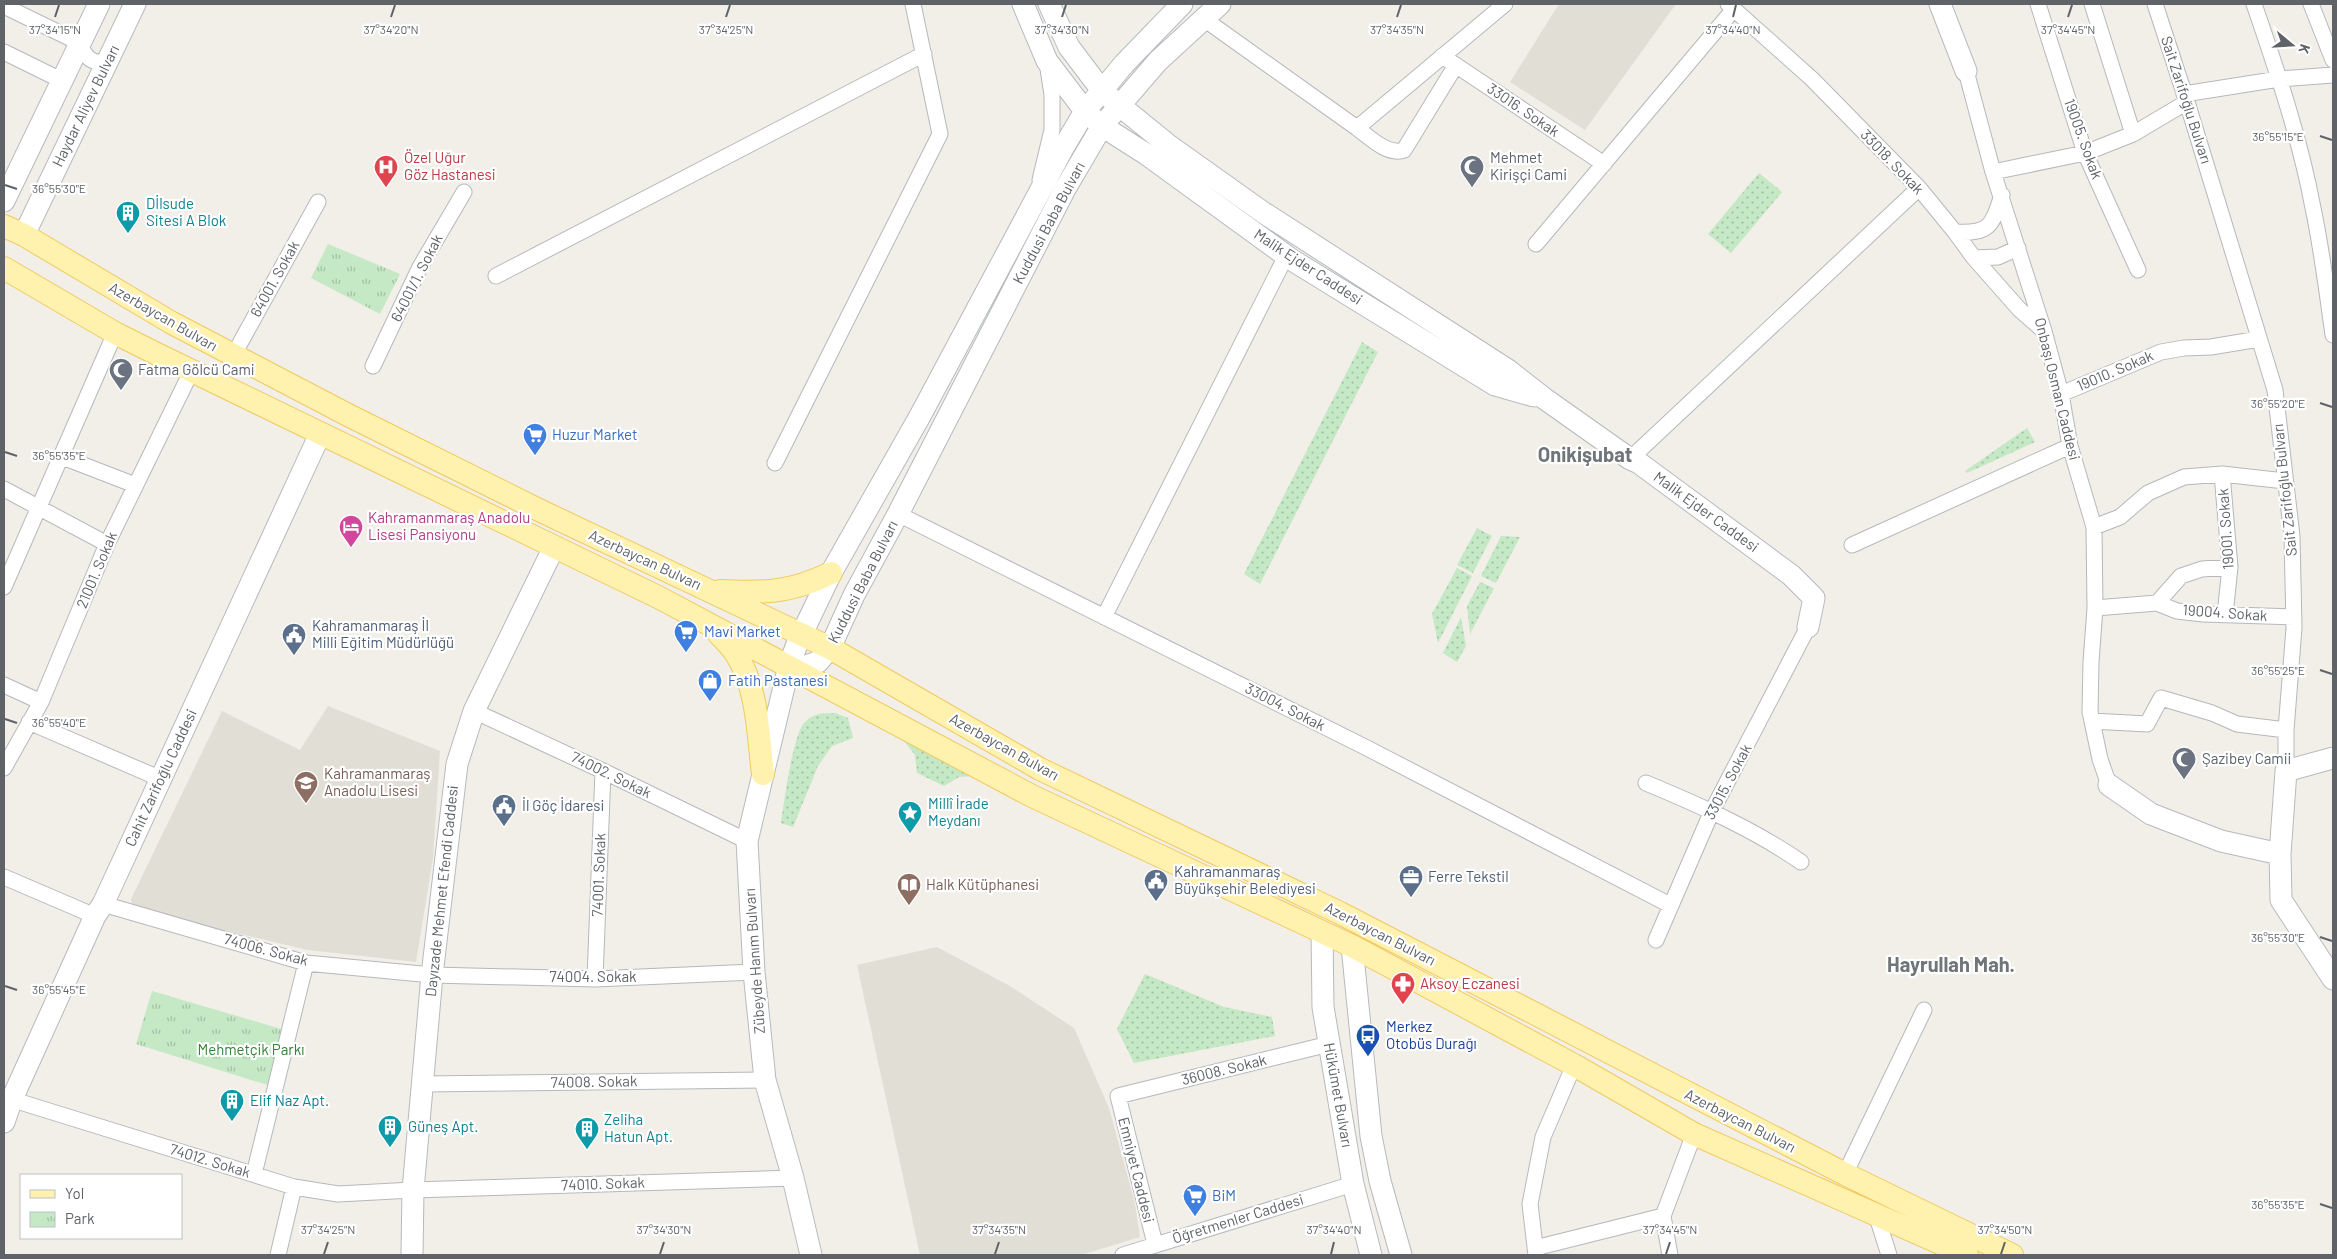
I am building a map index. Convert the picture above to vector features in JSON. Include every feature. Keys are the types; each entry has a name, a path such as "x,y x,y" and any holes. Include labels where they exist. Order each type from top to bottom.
{"main road":[{"name":"Haydar Aliyev Bulvarı","path":"24,235 135,4"},
{"name":"Malik Ejder Caddesi","path":"1023,4 1047,61 1085,111 1102,126 1146,154 1286,256 1495,385 1545,399"},
{"name":"Malik Ejder Caddesi","path":"1049,4 1069,47 1103,92 1166,144 1264,213 1508,370 1630,460 1639,462 1791,575 1814,598 1808,628"},
{"name":"Kuddusi Baba Bulvarı","path":"1182,4 1124,64 1103,92 1085,111 920,416 831,573 802,634 790,666 806,666 818,662 830,648 854,595 898,514 1065,189 1102,126 1158,61 1220,4"},
{"name":"Onbaşı Osman Caddesi","path":"1940,4 1966,72"},
{"path":"4,201 80,44 93,7"},
{"name":"Azerbaycan Bulvarı","path":"4,226 24,235 172,323 233,356 541,511 830,648 1040,768 1340,912 1845,1174 2012,1255"},
{"name":"Azerbaycan Bulvarı","path":"4,268 115,333 191,372 658,597 1026,794 1352,946 1574,1065 1694,1134 1966,1255"},
{"name":"Cahit Zarifoğlu Caddesi","path":"4,1122 8,1098 161,780 320,434"},
{"name":"Dayızade Mehmet Efendi Caddesi","path":"412,1255 413,1190 432,975 457,764 474,711 554,547"},
{"path":"710,590 777,592 807,585 831,573"},
{"path":"711,625 736,653 746,676 755,710 763,774"},
{"name":"Zübeyde Hanım Bulvarı","path":"790,666 747,841 754,972 765,1080 793,1178 811,1255"},
{"path":"2286,771 2332,755"},
{"name":"Sait Zarifoğlu Bulvarı","path":"2286,771 2280,854 2281,900 2333,979"},
{"path":"2109,785 2151,814 2221,841 2280,854"},
{"name":"Hükümet Bulvarı","path":"1322,932 1323,1008 1353,1184 1370,1255"},
{"name":"Hükümet Bulvarı","path":"1352,946 1371,1136 1380,1181 1400,1255"}],"street":[{"path":"775,462 940,134 913,4"},
{"path":"1357,128 1505,4"},
{"name":"19005. Sokak","path":"2038,4 2085,153 2138,270"},
{"path":"2092,4 2133,134"},
{"name":"Sait Zarifoğlu Bulvarı","path":"2155,4 2276,390 2292,536 2294,617 2286,730 2286,771"},
{"path":"2254,4 2298,143 2313,207 2332,317 2333,335"},
{"path":"2310,4 2333,60"},
{"path":"4,6 80,44 85,57 98,63 107,63"},
{"path":"1536,244 1604,164 1731,6"},
{"name":"33018. Sokak","path":"1731,6 1812,79 1919,188 1974,258 2019,309 2044,331"},
{"path":"1204,19 1389,151 1397,153 1404,150 1456,65"},
{"path":"4,52 63,81"},
{"path":"496,276 924,54"},
{"name":"33016. Sokak","path":"1442,56 1604,164"},
{"path":"1035,202 1052,130 1052,95 1047,61"},
{"name":"Onbaşı Osman Caddesi","path":"1966,72 1993,172 2002,195 2044,331 2061,394 2070,446 2094,527 2094,608 2091,662 2092,721 2100,759 2109,785"},
{"path":"1993,172 2085,153 2133,134 2186,98 2279,79 2333,75"},
{"path":"1630,460 1919,188"},
{"name":"64001/1. Sokak","path":"373,366 420,267 464,192"},
{"path":"1955,232 1975,233 1986,228 1995,218 2002,195"},
{"name":"64001. Sokak","path":"233,356 318,202"},
{"path":"1974,258 1998,257 2018,248"},
{"path":"1104,617 1286,256"},
{"path":"4,587 115,333"},
{"name":"19010. Sokak","path":"2061,394 2161,352 2184,348 2211,347 2259,339"},
{"name":"21001. Sokak","path":"4,768 42,702 107,544 191,372"},
{"path":"1852,545 2070,446"},
{"path":"60,456 135,485"},
{"path":"2094,527 2120,517 2148,493 2184,478 2222,474 2285,481"},
{"name":"19001. Sokak","path":"2222,474 2230,567 2225,615"},
{"path":"4,489 107,544"},
{"name":"33004. Sokak","path":"898,514 1367,748 1670,905"},
{"path":"2094,608 2157,603 2180,576 2202,568 2230,567"},
{"name":"19004. Sokak","path":"2157,603 2177,611 2225,615 2294,617"},
{"name":"33015. Sokak","path":"1656,940 1712,811 1808,628"},
{"path":"4,686 42,702"},
{"path":"2092,721 2147,724 2161,698 2212,713 2237,724 2286,730"},
{"name":"74002. Sokak","path":"474,711 604,771 747,841"},
{"path":"29,722 161,780"},
{"name":"74001. Sokak","path":"595,979 604,771"},
{"path":"1646,783 1712,811 1785,851 1801,862"},
{"name":"74006. Sokak","path":"4,878 99,910 306,963 432,975"},
{"path":"254,1174 306,963"},
{"name":"74004. Sokak","path":"432,975 595,979 754,972"},
{"path":"1845,1174 1924,1010"},
{"name":"36008. Sokak","path":"1118,1096 1329,1044"},
{"path":"1574,1065 1543,1137 1530,1204 1535,1252 1663,1216"},
{"name":"74008. Sokak","path":"423,1084 765,1080"},
{"name":"Emniyet Caddesi","path":"1118,1096 1155,1244"},
{"name":"74012. Sokak","path":"8,1098 294,1187 338,1194 413,1190"},
{"path":"1670,1255 1663,1216 1694,1134"},
{"name":"74010. Sokak","path":"413,1190 793,1178"},
{"name":"Öğretmenler Caddesi","path":"1123,1255 1353,1184"},
{"path":"278,1255 294,1187"},
{"path":"1876,1214 1888,1252"},
{"path":"1888,1252 1895,1233 1912,1231"}],"shaded area":[{"path":"1559,4 1676,4 1585,130 1510,82"},
{"name":"Kahramanmaraş Anadolu Lisesi","path":"328,706 440,751 433,858 416,962 308,950 133,909 131,899 222,711 300,750"},
{"path":"937,947 1010,986 1074,1028 1109,1108 1135,1204 1140,1237 1081,1255 920,1255 857,965"}],"green space":[{"path":"1759,173 1782,192 1731,253 1708,234"},
{"path":"328,244 400,274 380,314 311,278"},
{"path":"1362,342 1378,352 1260,584 1244,574"},
{"path":"2027,428 2035,442 1967,473 1965,471"},
{"path":"1477,528 1492,536 1473,573 1457,565"},
{"path":"1501,536 1520,537 1496,583 1481,576"},
{"path":"1457,568 1472,576 1438,643 1432,614"},
{"path":"1480,582 1494,588 1470,634 1467,606"},
{"path":"1461,617 1466,646 1457,662 1443,653"},
{"path":"835,713 848,718 853,738 832,746 818,766 793,827 781,823 793,752 801,727 812,716"},
{"path":"897,732 984,775 959,777 944,786 917,773 915,755"},
{"path":"1145,974 1224,1007 1272,1017 1275,1036 1134,1063 1117,1029"},
{"name":"Mehmetçik Parkı","path":"152,991 288,1031 274,1087 136,1044"}],"place":[{"name":"Özel Uğur Göz Hastanesi","path":"386,188"},
{"name":"Mehmet Kirişçi Cami","path":"1472,188"},
{"name":"Dİlsude Sitesi A Blok","path":"128,234"},
{"name":"Fatma Gölcü Cami","path":"121,391"},
{"name":"Huzur Market","path":"535,456"},
{"name":"Kahramanmaraş Anadolu Lisesi Pansiyonu","path":"351,548"},
{"name":"Mavi Market","path":"686,653"},
{"name":"Kahramanmaraş İl Milli Eğitim Müdürlüğü","path":"294,656"},
{"name":"Fatih Pastanesi","path":"710,702"},
{"name":"Şazibey Camii","path":"2184,780"},
{"name":"Kahramanmaraş Anadolu Lisesi","path":"306,804"},
{"name":"İl Göç İdaresi","path":"504,827"},
{"name":"Millî İrade Meydanı","path":"910,834"},
{"name":"Ferre Tekstil","path":"1411,898"},
{"name":"Kahramanmaraş Büyükşehir Belediyesi","path":"1156,902"},
{"name":"Halk Kütüphanesi","path":"909,906"},
{"name":"Aksoy Eczanesi","path":"1403,1005"},
{"name":"Merkez Otobüs Durağı","path":"1368,1057"},
{"name":"Elif Naz Apt.","path":"232,1122"},
{"name":"Güneş Apt.","path":"390,1148"},
{"name":"Zeliha Hatun Apt.","path":"587,1150"},
{"name":"BiM","path":"1195,1217"}],"district":[{"name":"Onikişubat","path":"1585,455"},
{"name":"Hayrullah Mah.","path":"1951,965"}]}
